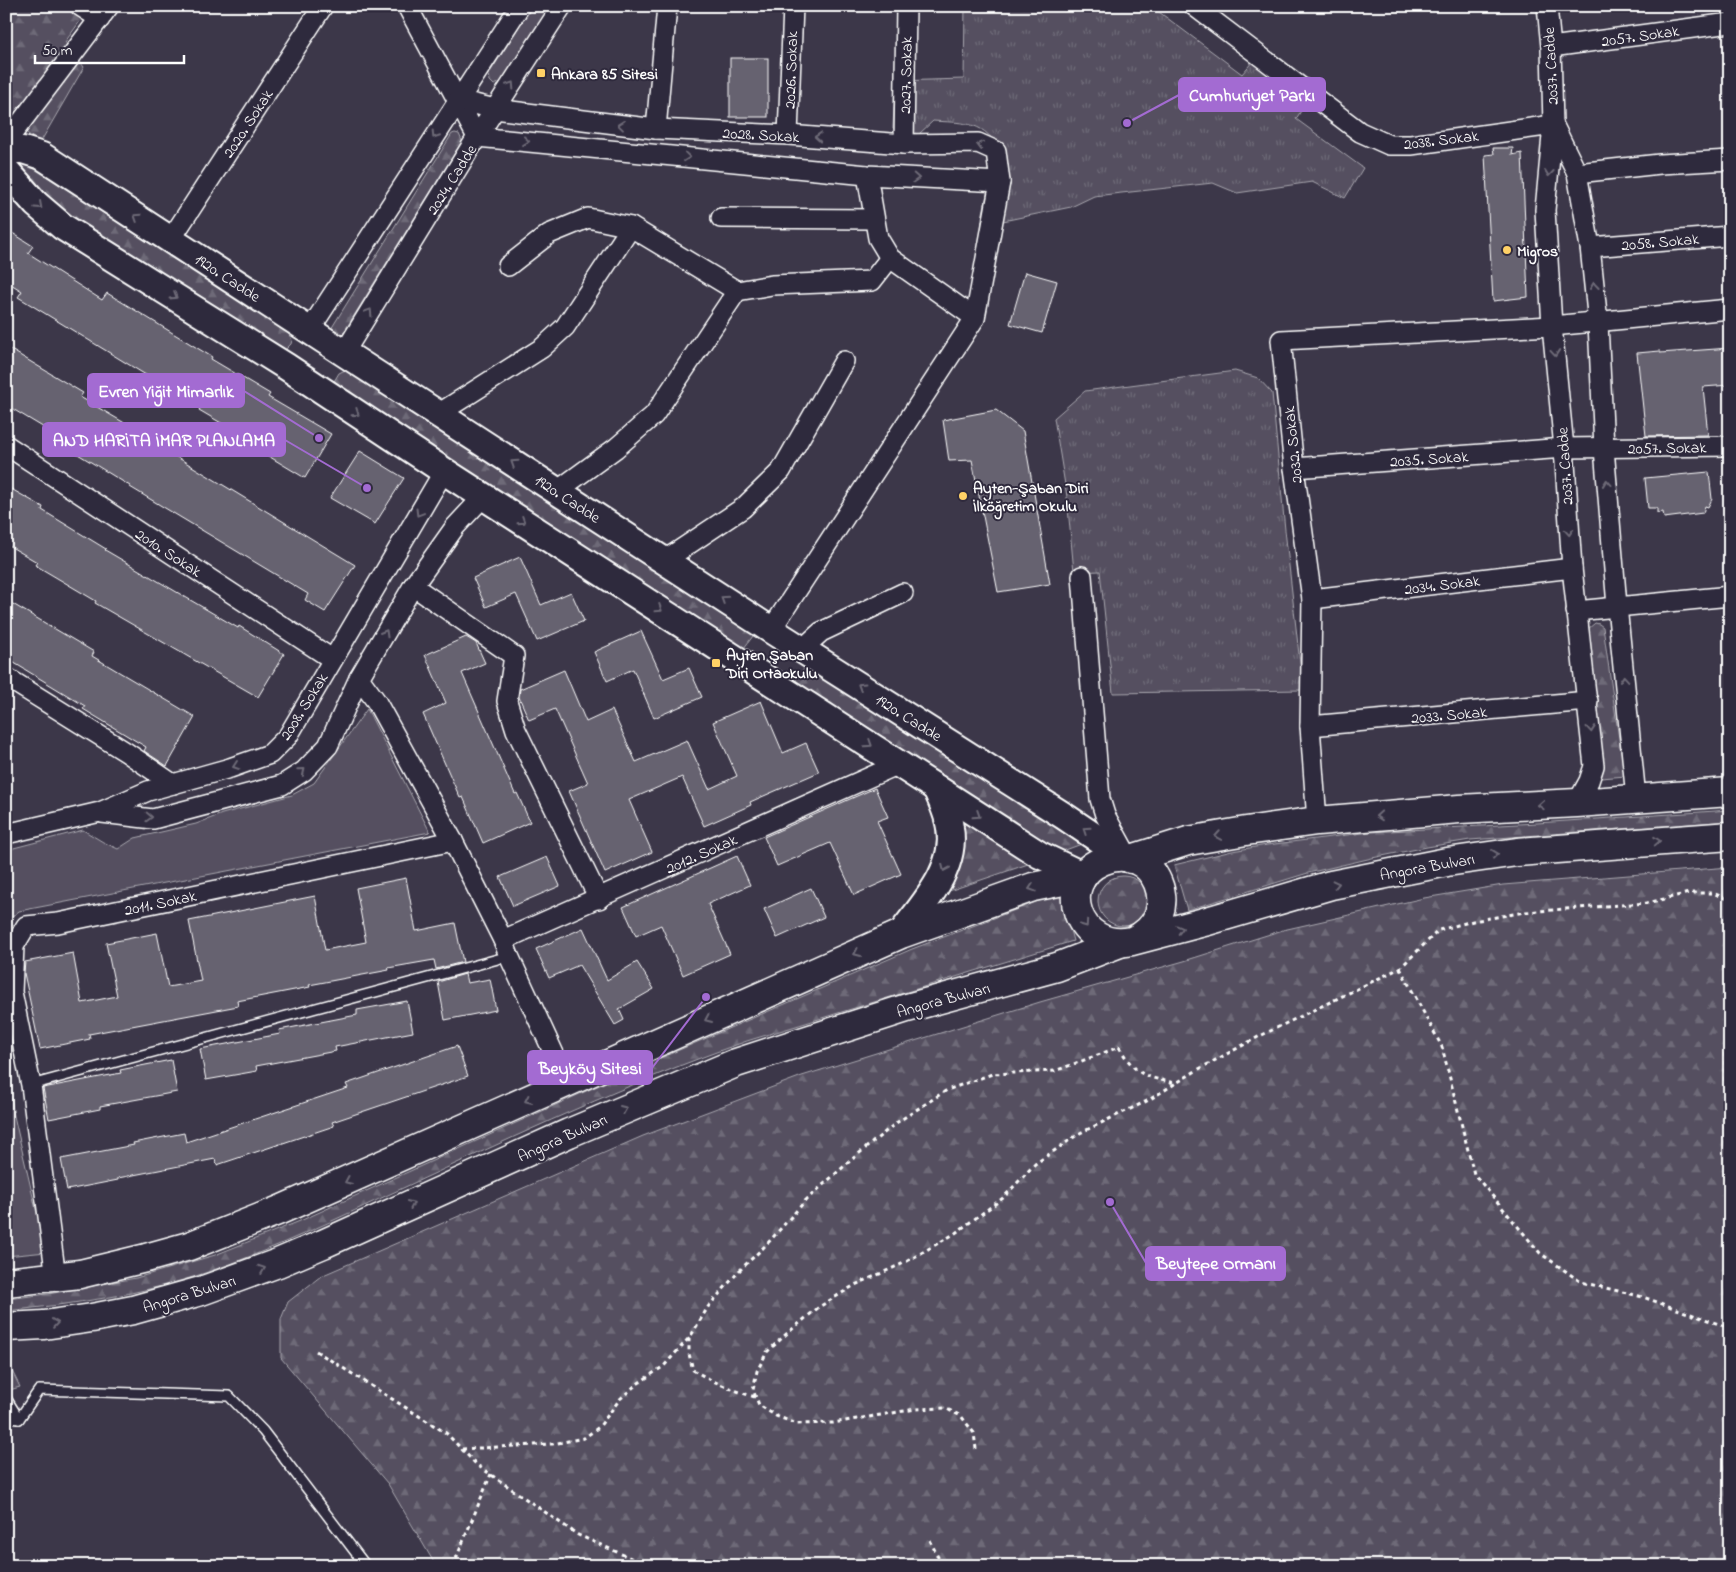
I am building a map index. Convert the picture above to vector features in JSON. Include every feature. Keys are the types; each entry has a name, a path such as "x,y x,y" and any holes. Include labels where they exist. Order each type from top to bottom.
{"main road":[{"name":"1920. Cadde","path":"6,150 23,150 42,156 309,331 1129,858"},
{"path":"6,170 36,204 63,227 321,389 483,497 783,688 1040,855 1082,878"},
{"path":"286,367 309,331"},
{"path":"321,389 344,353"},
{"path":"748,666 772,630"},
{"path":"783,688 805,651"},
{"path":"901,934 931,895 948,860 951,829 936,788"},
{"path":"1126,942 1100,938 1083,924 1078,914 1077,892 1082,878 1094,865 1102,860 1129,858 1188,841 1317,821 1459,809 1730,792"},
{"name":"Angora Bulvarı","path":"1126,942 1204,922 1331,885 1447,862 1517,852 1730,836"},
{"name":"Angora Bulvarı","path":"6,1327 44,1325 92,1318 132,1310 201,1291 278,1263 323,1244 570,1133 736,1063 907,1008 1057,967 1126,942 1147,933 1153,927 1162,904 1160,887 1152,873 1139,862 1129,858"},
{"path":"6,1282 56,1278 106,1268 180,1248 280,1210 901,934 1033,887 1082,878"}],"street":[{"path":"6,142 104,12 80,6"},
{"name":"2020. Sokak","path":"171,239 323,6"},
{"path":"407,6 477,137"},
{"path":"309,331 520,6"},
{"name":"2024. Cadde","path":"344,353 477,137 562,6"},
{"path":"656,129 667,6"},
{"name":"2026. Sokak","path":"788,135 793,6"},
{"name":"2027. Sokak","path":"904,144 906,6"},
{"name":"2037. Cadde","path":"1547,6 1551,47 1553,125 1545,210 1552,326 1564,448 1576,611 1588,701 1594,766 1589,781 1577,803"},
{"name":"2038. Sokak","path":"1204,8 1360,132 1389,145 1411,145 1553,125"},
{"name":"2057. Sokak","path":"1551,47 1730,23"},
{"name":"2028. Sokak","path":"458,100 495,109 656,129 788,135 904,144 978,143 996,151 1000,182 975,318"},
{"name":"2037. Cadde","path":"1553,125 1577,173 1590,247 1598,322 1604,448 1617,606 1636,798"},
{"name":"2028. Sokak","path":"477,137 867,175 1000,182"},
{"path":"1577,173 1660,164 1730,160"},
{"path":"772,630 975,318 890,258 878,238 867,175"},
{"path":"508,266 549,234 588,218 631,227 738,291 772,286 872,281 890,258"},
{"path":"721,218 874,220"},
{"path":"438,414 542,348 566,327 631,227"},
{"name":"2058. Sokak","path":"1590,247 1730,236"},
{"path":"557,490 616,448 654,415 738,291"},
{"path":"1552,326 1730,309"},
{"name":"2032. Sokak","path":"1317,821 1310,726 1312,599 1294,468 1281,340 1552,326"},
{"path":"665,560 743,508 781,471 844,361"},
{"name":"2010. Sokak","path":"6,445 332,659"},
{"name":"2057. Sokak","path":"1564,448 1730,446"},
{"name":"2035. Sokak","path":"1294,468 1564,448"},
{"name":"2008. Sokak","path":"6,834 100,812 148,791 230,768 270,754 288,736 444,471"},
{"path":"100,812 153,819 282,785 304,771 328,746 359,678 413,586 455,527 483,497"},
{"name":"2034. Sokak","path":"1312,599 1572,568"},
{"path":"1082,576 1100,799 1111,827 1129,858"},
{"path":"413,586 514,656 507,701 516,730 599,898"},
{"path":"805,651 811,641 821,632 902,593"},
{"path":"1576,611 1730,596"},
{"path":"6,677 126,752 173,784"},
{"path":"359,678 376,701 453,840 506,948 567,1082"},
{"name":"2033. Sokak","path":"1310,726 1588,701"},
{"name":"2012. Sokak","path":"506,948 599,898 899,764"},
{"name":"2011. Sokak","path":"56,1278 31,1085 12,992 14,946 26,926 58,923 453,840"}],"lane":[{"path":"31,1085 506,948"},
{"path":"19,1418 38,1390 229,1396 263,1430 366,1566"},
{"path":"6,1398 19,1418"},
{"path":"6,1417 19,1418"}],"path":[{"path":"976,1449 974,1433 961,1416 945,1408 916,1409 832,1423 798,1424 776,1416 759,1405 753,1390 757,1371 767,1352 819,1307 855,1285 904,1263 954,1234 1003,1198 1035,1164 1080,1133 1147,1101 1260,1036 1400,968 1439,930 1473,921 1525,912 1647,903 1689,894 1713,893 1730,900"},
{"path":"1730,957 1725,1008 1725,1128 1730,1163"},
{"path":"1400,968 1442,1047 1474,1174 1540,1254 1581,1282 1643,1297 1730,1328"},
{"path":"462,1449 552,1444 584,1438 600,1427 620,1399 637,1384 664,1366 689,1338 708,1307 806,1200 850,1160 896,1123 947,1090 992,1074 1055,1071 1120,1047 1128,1061 1138,1072 1153,1079 1176,1083"},
{"path":"689,1338 689,1354 694,1370 726,1388 756,1397"},
{"path":"316,1351 446,1433 477,1465 578,1535 648,1566"},
{"path":"454,1566 491,1474"},
{"path":"930,1540 942,1566"}],"green space":[{"path":"6,6 91,6 65,42 84,67 40,143 6,117"},
{"path":"532,6 550,6 502,80 494,85 490,81 489,74"},
{"path":"965,6 1151,6 1242,74 1253,61 1307,101 1296,119 1363,168 1345,198 1312,182 1237,193 1213,183 1094,196 1071,207 1003,221 999,234 982,233 982,218 997,146 991,138 977,127 961,123 933,121 919,134 898,133 893,128 895,81 964,79"},
{"path":"452,134 459,134 462,141 342,335 331,329"},
{"path":"19,161 30,166 287,331 292,340 291,344 285,350 66,217 15,163"},
{"path":"345,370 753,633 753,636 744,648 741,648 333,383 339,373"},
{"path":"1235,371 1258,378 1272,393 1303,690 1113,693 1100,571 1074,572 1067,497 1054,418 1085,391"},
{"path":"1595,623 1603,627 1626,776 1601,778 1604,766 1587,632"},
{"path":"806,666 1087,842 1060,852 794,683"},
{"path":"367,709 430,832 19,911 6,922 6,850 83,830 118,849 135,838 196,824 222,814 292,795 314,783"},
{"path":"1730,810 1730,821 1470,840 1427,847 1308,873 1187,910 1174,865 1267,845 1371,832"},
{"path":"955,815 1034,862 943,893"},
{"path":"1730,867 1730,1566 436,1566 388,1484 281,1358 281,1319 288,1302 321,1276 643,1136 802,1076 1040,1002 1184,961 1283,930 1424,898 1503,885"},
{"path":"1118,876 1128,876 1141,883 1148,896 1148,906 1141,919 1128,926 1118,926 1109,922 1102,915 1098,906 1098,896 1102,887 1109,880"},
{"path":"1060,893 1073,941 747,1041 703,1057 573,1110 280,1244 205,1273 181,1281 107,1298 6,1311 6,1299 48,1294 136,1278 215,1255 300,1221 626,1073 912,949"},
{"path":"6,1067 14,1116 46,1252 6,1256"},
{"path":"6,1359 20,1387 6,1391"}],"building":[{"path":"730,58 768,58 768,117 730,117"},
{"path":"1493,148 1513,148 1512,155 1522,153 1528,297 1493,301 1485,155 1494,154"},
{"path":"6,229 33,246 28,253 102,300 107,293 270,394 268,397 331,434 305,478 260,451 262,447 18,297 22,291 6,281"},
{"path":"1025,272 1057,281 1042,333 1010,324"},
{"path":"6,347 83,393 80,397 140,432 139,434 355,565 325,612 305,600 308,594 130,487 68,448 71,444 6,405"},
{"path":"1730,348 1730,385 1703,387 1708,435 1646,436 1637,353"},
{"path":"996,410 1023,431 1050,584 998,592 972,460 949,461 943,420"},
{"path":"360,451 404,478 375,524 330,498"},
{"path":"1709,472 1712,499 1708,507 1705,506 1703,513 1664,518 1663,512 1657,513 1657,508 1648,508 1645,478"},
{"path":"6,486 43,507 42,510 105,550 238,628 239,626 284,654 258,697 95,603 96,601 35,565 37,562 6,544"},
{"path":"520,557 541,605 571,592 584,621 537,641 516,594 486,607 473,578"},
{"path":"6,600 94,652 92,656 195,717 167,766 144,751 146,747 83,709 85,706 6,658"},
{"path":"641,631 663,679 689,668 702,697 654,718 633,669 607,681 594,652"},
{"path":"466,637 476,643 485,663 462,673 515,794 517,793 530,822 483,843 463,797 460,798 423,714 446,703 425,655"},
{"path":"564,670 586,722 612,710 636,762 687,740 709,789 737,776 713,722 761,701 783,753 806,743 819,772 750,802 751,805 704,826 682,777 629,800 652,852 605,873 569,791 588,783 555,709 529,720 519,697 520,689"},
{"path":"875,788 888,817 877,821 901,874 854,895 830,843 777,866 764,837"},
{"path":"737,856 750,885 708,904 730,954 683,975 661,925 636,936 623,907"},
{"path":"547,857 560,886 513,906 500,877"},
{"path":"406,878 416,931 455,923 463,962 436,969 434,960 388,968 389,970 237,1001 238,1006 89,1034 90,1039 40,1049 24,973 25,962 73,953 82,1003 117,996 106,943 157,933 168,987 201,981 189,921 315,896 325,950 366,942 356,888"},
{"path":"811,888 824,917 777,938 764,909"},
{"path":"583,928 607,980 637,962 654,989 619,1009 624,1020 615,1025 579,965 549,978 536,949"},
{"path":"465,974 467,983 490,979 496,1010 445,1020 438,982"},
{"path":"407,1001 413,1032 335,1047 336,1051 256,1066 257,1071 206,1080 200,1049 280,1034 279,1030 357,1015 357,1010"},
{"path":"457,1046 468,1076 332,1122 334,1126 217,1165 215,1159 67,1190 61,1159 184,1133 186,1142 348,1088 346,1084"},
{"path":"171,1060 177,1092 100,1106 100,1109 49,1119 43,1088 121,1073 120,1070"}],"place":[{"name":"Ankara 85 Sitesi","path":"541,73"},
{"name":"Cumhuriyet Parkı","path":"1127,123"},
{"name":"Migros","path":"1507,250"},
{"name":"Evren Yiğit Mimarlık","path":"319,438"},
{"name":"AND HARİTA İMAR PLANLAMA","path":"367,488"},
{"name":"Ayten-Şaban Diri İlköğretim Okulu","path":"963,496"},
{"name":"Ayten Şaban Diri Ortaokulu","path":"716,663"},
{"name":"Beyköy Sitesi","path":"706,997"},
{"name":"Beytepe Ormanı","path":"1110,1202"}]}
